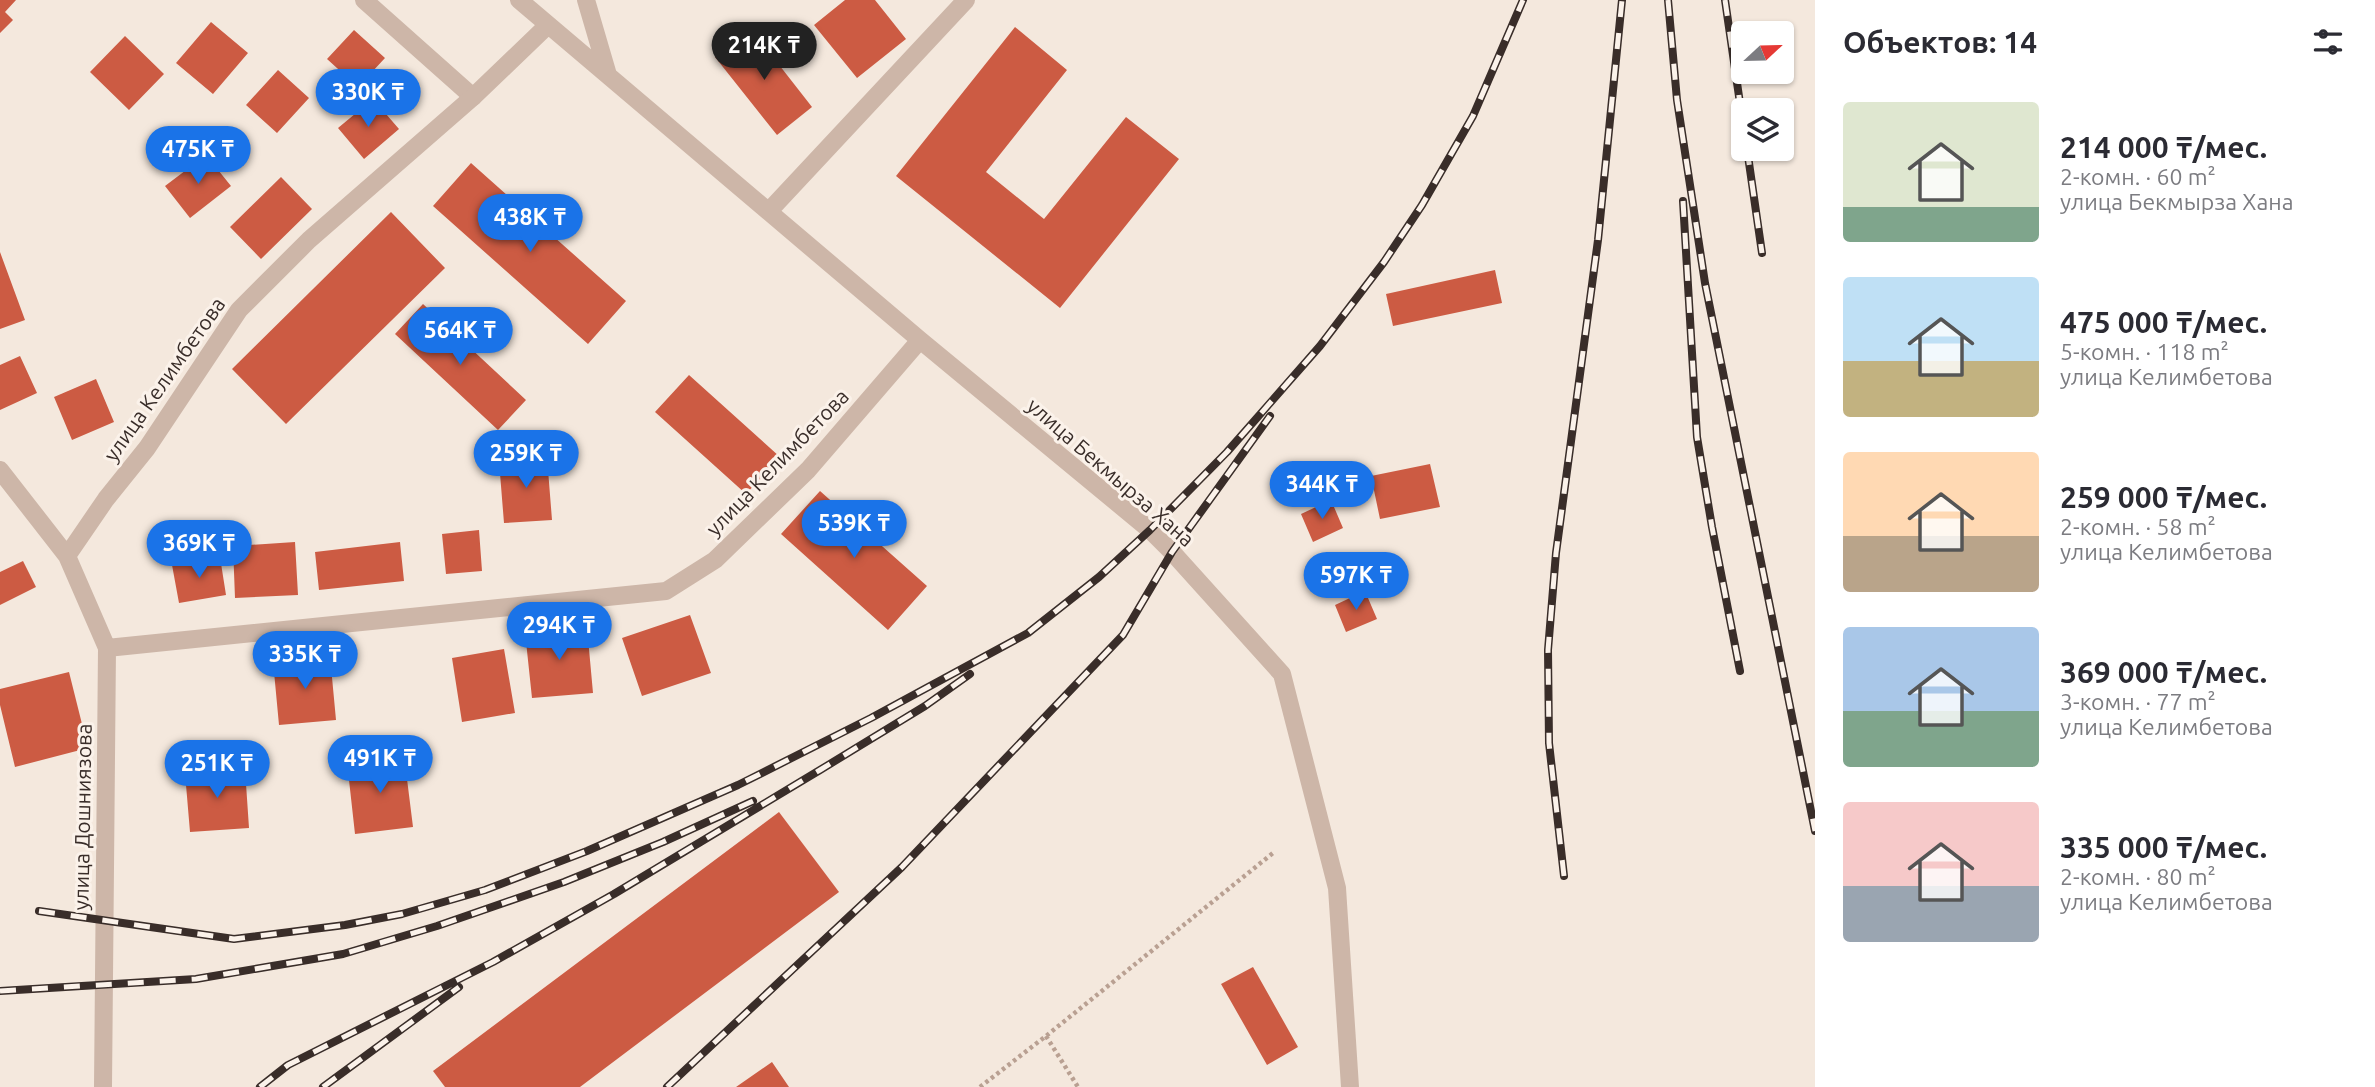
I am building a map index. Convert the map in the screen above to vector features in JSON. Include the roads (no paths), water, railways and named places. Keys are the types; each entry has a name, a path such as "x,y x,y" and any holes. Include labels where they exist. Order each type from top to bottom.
{"street":[{"path":"364,0 473,97"},
{"name":"улица Бекмырза Хана","path":"519,0 920,340 1150,530 1282,674 1337,888 1350,1087"},
{"path":"586,0 608,75"},
{"path":"769,211 966,0"},
{"name":"улица Келимбетова","path":"67,556 106,499 147,448 239,310 309,240 473,97 548,25"},
{"name":"улица Келимбетова","path":"107,648 666,591 715,560 808,470 920,340"},
{"path":"0,470 67,556"},
{"name":"улица Дошниязова","path":"67,556 107,648 103,1087"}],"railway":[{"path":"39,911 234,939 345,925 402,914 485,890 587,851 738,785 871,718 1028,633 1099,577 1150,530 1227,452 1320,346 1384,262 1422,205 1473,116 1523,0"},
{"path":"1564,876 1549,743 1548,650 1556,553 1598,240 1622,0"},
{"path":"1668,0 1677,100 1705,283 1815,831"},
{"path":"1725,0 1739,98"},
{"path":"1749,161 1762,253"},
{"path":"1683,201 1697,437 1740,671"},
{"path":"667,1087 902,867 1123,635 1172,552 1270,416"},
{"path":"260,1087 288,1065 493,962 614,894 925,706 970,674"},
{"path":"0,991 196,979 343,954 437,926 564,882 663,842 753,801"},
{"path":"323,1087 459,987"}]}
